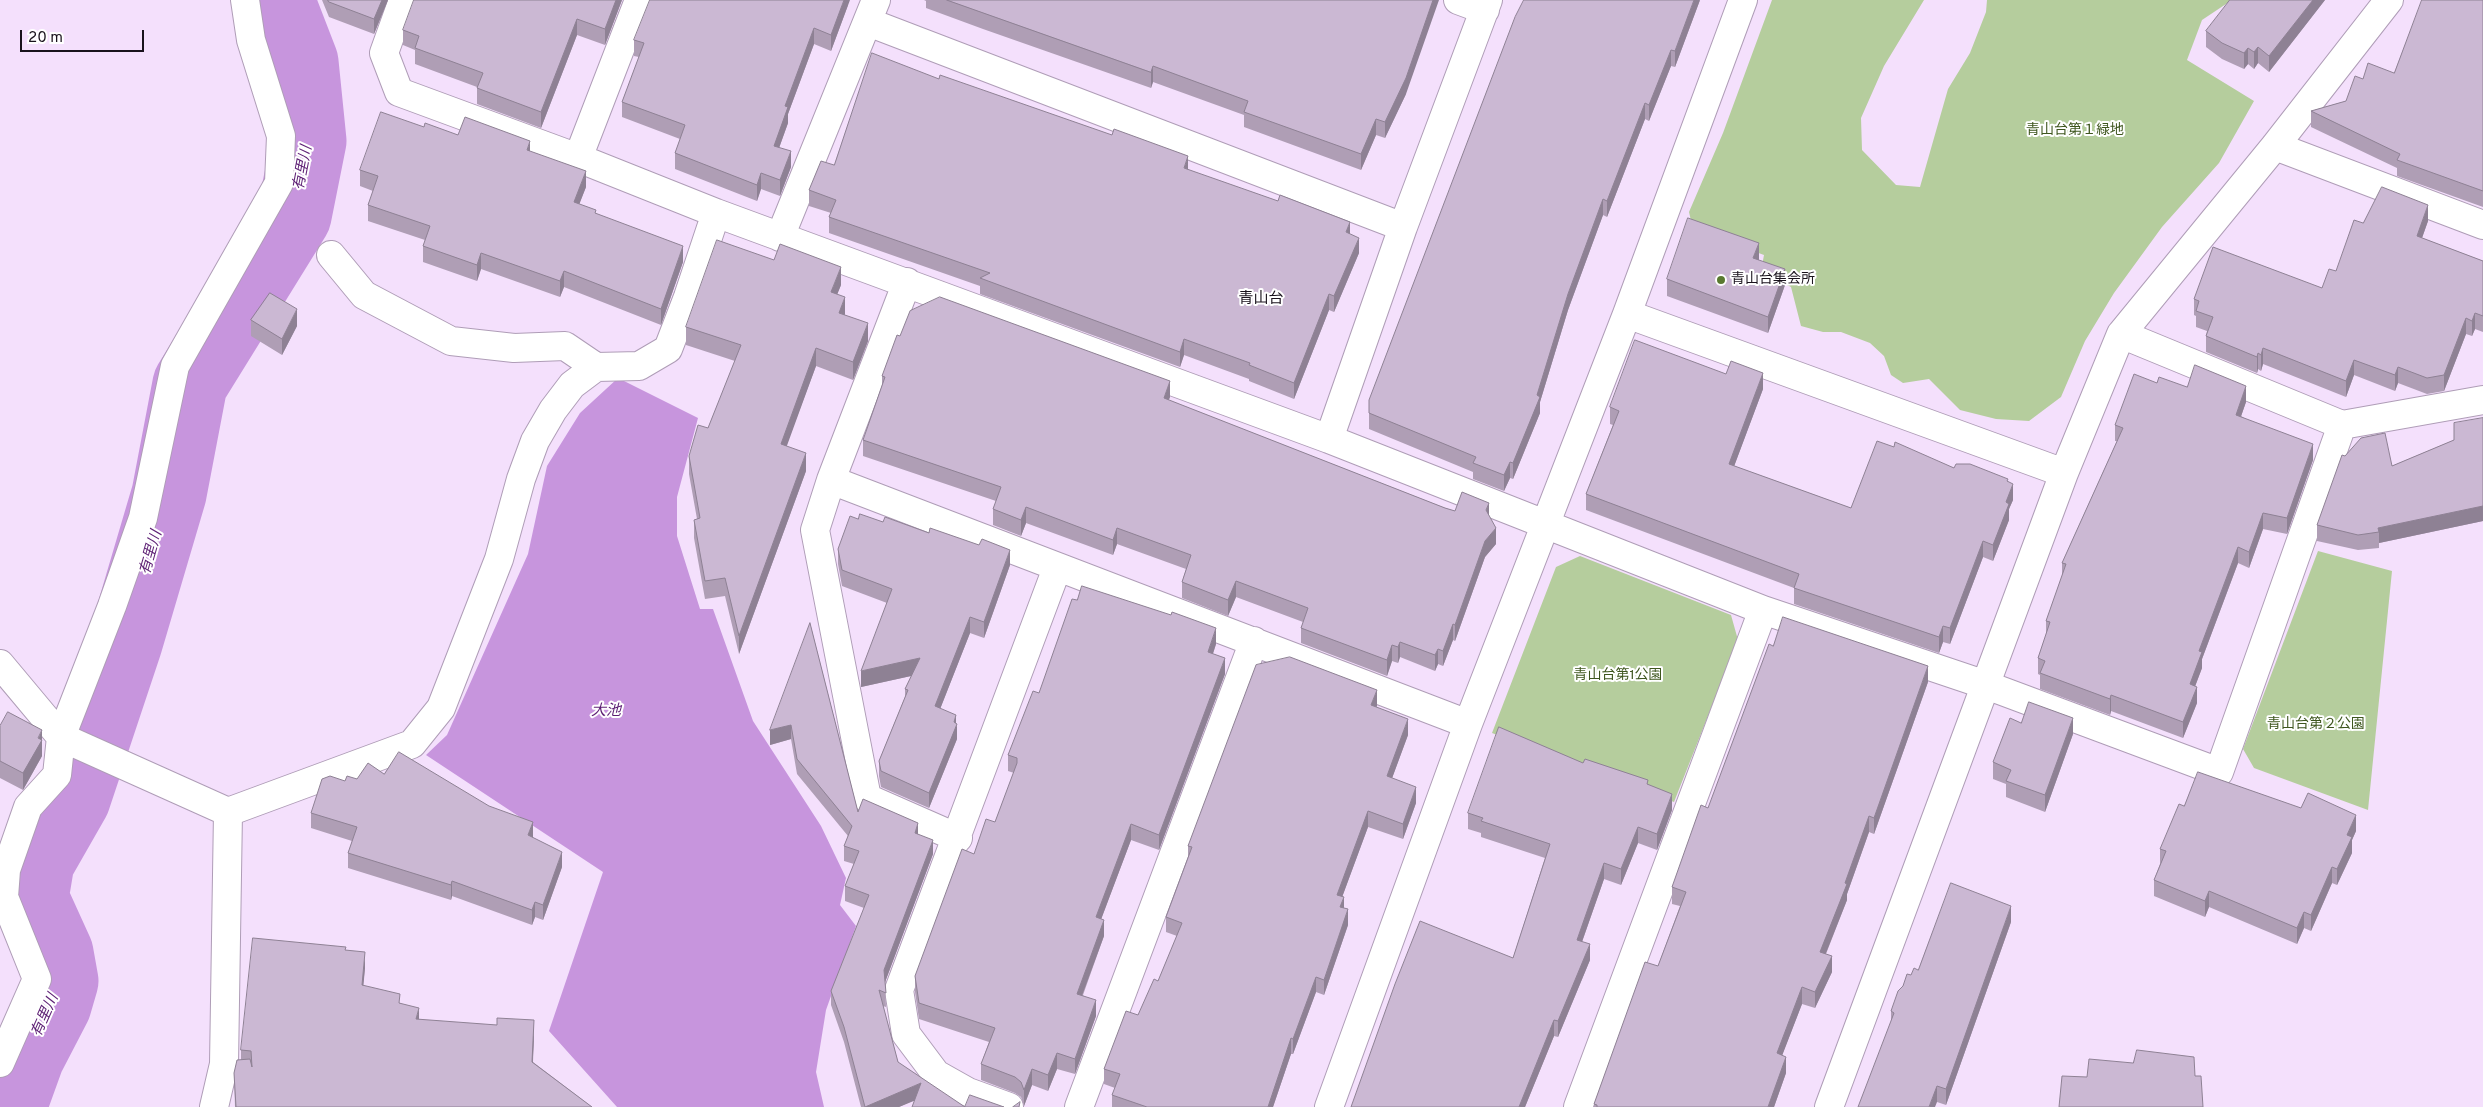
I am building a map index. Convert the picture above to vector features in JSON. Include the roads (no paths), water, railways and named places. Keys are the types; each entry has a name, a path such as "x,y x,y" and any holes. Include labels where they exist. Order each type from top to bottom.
{"street":[{"path":"0,1063 37,979 4,897 6,870 28,808 57,775 61,737 112,606 143,518 175,366 279,183 281,136 251,40 246,0"},
{"path":"403,0 384,53 399,92 578,158 716,214 907,282 1329,439 1763,610 1986,685 2219,772 2342,425"},
{"path":"578,158 639,0"},
{"path":"1329,439 1404,227 1487,5 1458,0"},
{"path":"1329,1107 1468,724 1627,314 1743,0"},
{"path":"1829,1107 2064,473 2121,334 2275,146 2389,0"},
{"path":"780,237 872,11 1404,227"},
{"path":"2275,146 2483,225"},
{"path":"330,255 364,295 451,341 514,348 565,346 596,367 639,366 668,349 716,214"},
{"path":"907,282 831,480 814,530 867,798 958,838"},
{"path":"1627,314 2064,473"},
{"path":"2121,334 2342,425 2483,400"},
{"path":"0,664 61,737 228,812 412,744 441,708 499,559 521,479 535,441 553,410 572,385 596,367"},
{"path":"831,480 1468,724"},
{"path":"1009,1107 968,1092 936,1074 906,1034 899,990 924,919 958,838 1058,568"},
{"path":"1578,1107 1763,610"},
{"path":"1079,1107 1254,641"},
{"path":"214,1107 224,1064 228,812"}],"water":[{"name":"大池","path":"618,378 698,418 677,497 677,536 700,609 713,609 753,721 821,826 846,878 840,905 856,926 826,1010 816,1072 824,1107 617,1107 549,1031 603,872 426,755 447,735 528,554 547,466 580,413"}],"waterway":[{"name":"有里川","path":"9,1107 27,1057 54,1005 61,981 56,953 31,898 37,862 73,799 125,643 169,494 190,384 294,216 309,141 301,62 277,0"}],"place":[{"name":"青山台集会所","path":"1721,280"}],"district":[{"name":"青山台","path":"1261,300"}],"park label":[{"name":"青山台第１緑地","path":"2075,131"},
{"name":"青山台第1公園","path":"1618,676"},
{"name":"青山台第２公園","path":"2316,725"}]}
